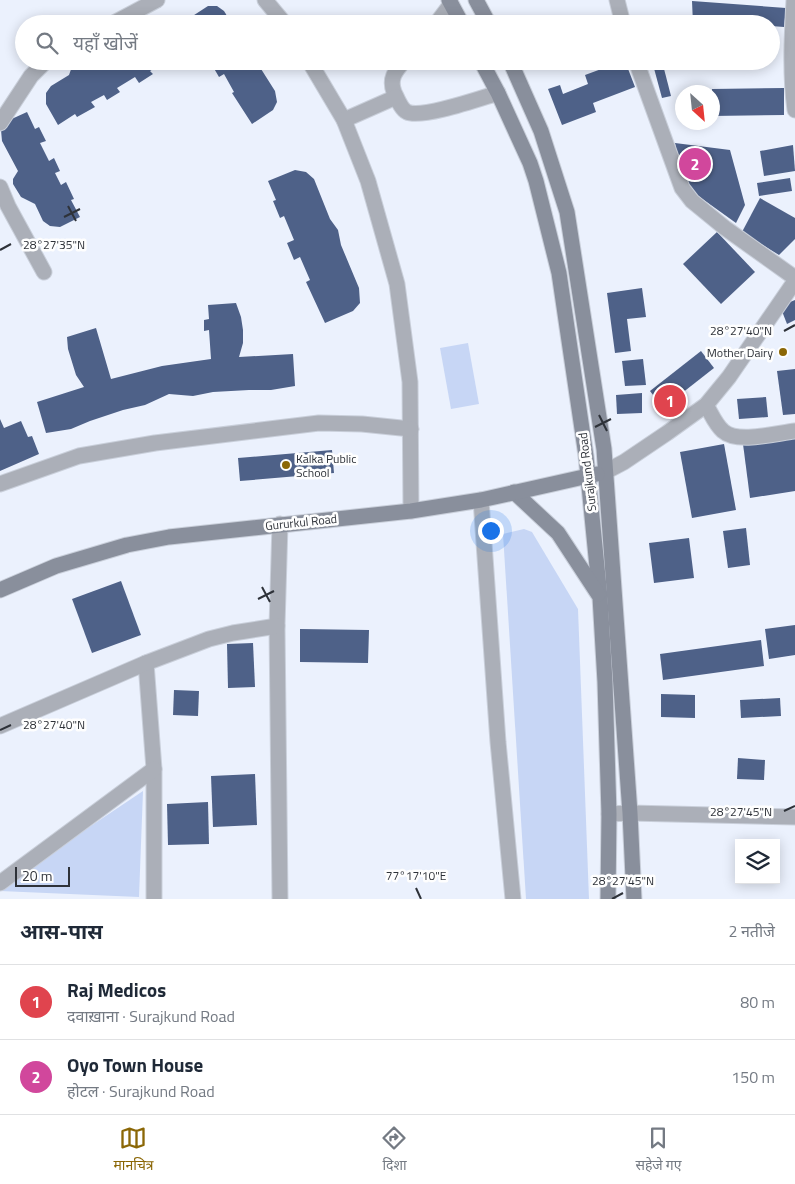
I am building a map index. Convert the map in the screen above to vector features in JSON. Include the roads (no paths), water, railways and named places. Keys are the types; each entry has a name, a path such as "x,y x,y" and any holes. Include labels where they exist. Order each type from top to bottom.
{"main road":[{"path":"476,0 484,15"},
{"path":"450,2 457,15"},
{"name":"Surajkund Road","path":"486,70 523,146 536,181 560,273 588,477 600,597 606,682 609,814 608,899"},
{"name":"Surajkund Road","path":"514,70 541,131 567,212 607,471 634,899"},
{"name":"Gururkul Road","path":"0,590 56,566 127,546 169,537 412,511 481,500 588,477 607,471"},
{"path":"514,492 539,513 558,533 600,597"}],"street":[{"path":"129,15 157,0"},
{"path":"264,0 276,15"},
{"path":"617,0 621,15"},
{"path":"794,0 792,34 795,110"},
{"path":"442,15 450,2"},
{"path":"0,123 37,70"},
{"path":"314,70 344,120 368,181 397,284 410,382 412,511"},
{"path":"397,70 392,81 396,96 404,110 414,114 425,113 498,93"},
{"path":"607,471 624,462 706,405 729,377 795,280 725,228 687,195 682,188 639,70"},
{"path":"344,120 396,96"},
{"path":"0,187 8,206 44,272"},
{"path":"706,405 722,431 732,436 746,437 795,431"},
{"path":"0,484 79,456 155,442 319,423 362,424 411,429"},
{"path":"481,500 498,742 513,899"},
{"path":"280,524 277,626 280,899"},
{"path":"0,726 146,663 209,639 277,626"},
{"path":"146,663 154,769 154,899"},
{"path":"0,883 154,769"},
{"path":"609,814 795,817"}],"place":[{"name":"Oyo Town House","path":"695,164"},
{"name":"Mother Dairy","path":"783,352"},
{"name":"Raj Medicos","path":"670,401"},
{"name":"Kalka Public School","path":"286,465"}]}
